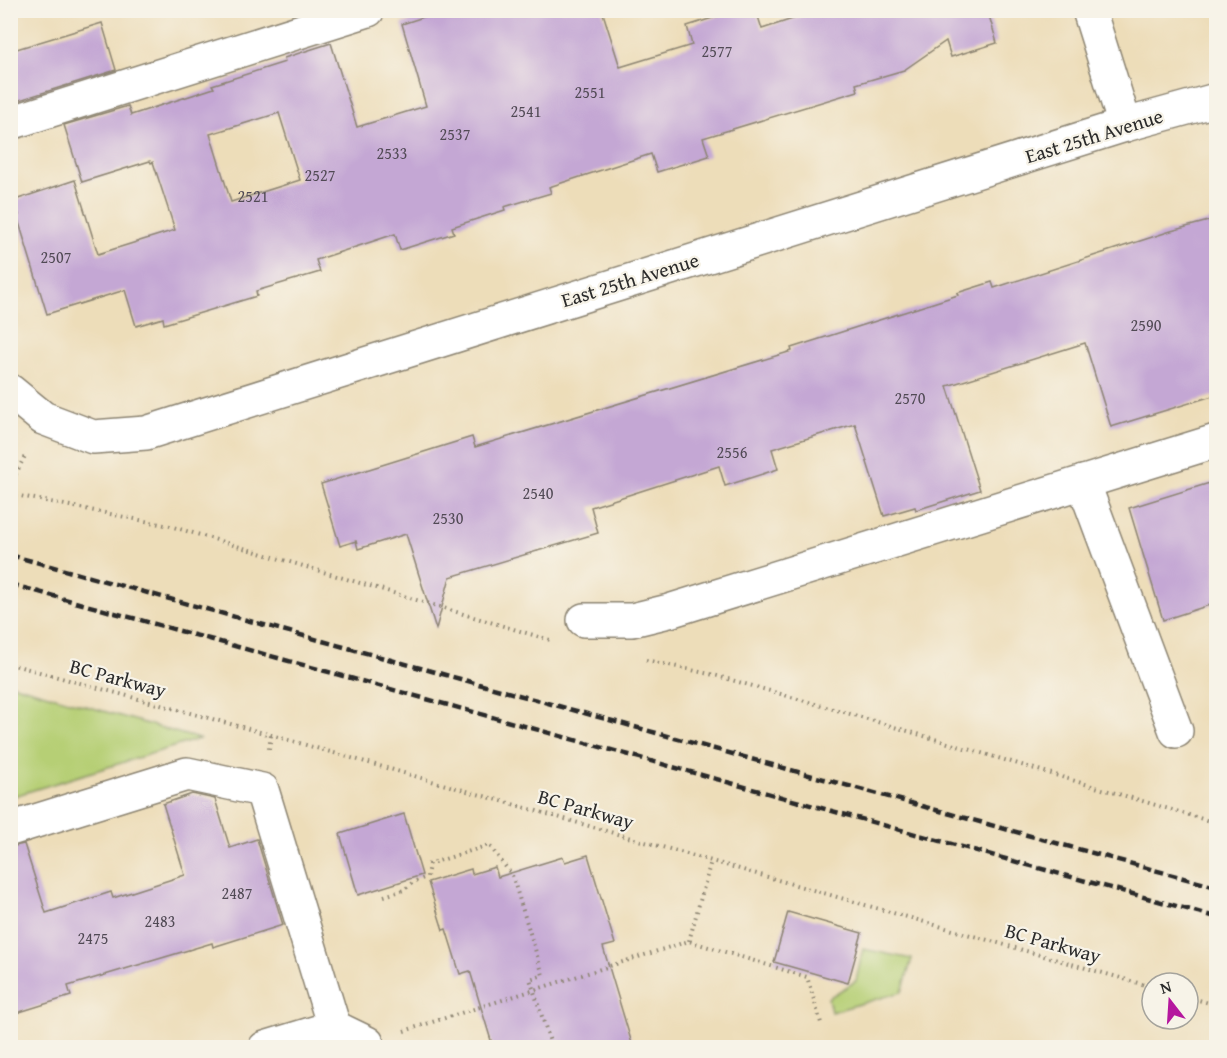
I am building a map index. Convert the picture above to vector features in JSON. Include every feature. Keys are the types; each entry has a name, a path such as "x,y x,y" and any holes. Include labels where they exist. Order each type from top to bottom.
{"street":[{"path":"10,123 368,10"},
{"path":"1089,10 1125,125"},
{"name":"East 25th Avenue","path":"10,391 43,418 93,437 146,433 1125,125 1216,100"},
{"path":"584,620 632,620 669,611 1216,441"},
{"path":"1083,482 1176,731"},
{"path":"10,829 187,774 262,790 334,1027 367,1045"},
{"path":"265,1047 334,1027"}],"path":[{"path":"10,494 170,526 557,642"},
{"path":"645,659 714,675 843,712 1216,824"},
{"name":"BC Parkway","path":"10,664 282,738 1140,984"},
{"path":"384,896 404,890 412,882 427,877 429,864 489,845 512,874 543,975 530,979 552,1047"},
{"path":"689,941 711,861"},
{"path":"367,1045 533,989 689,941 807,977 821,1023"},
{"path":"1200,1000 1216,1005"},
{"path":"816,1047 833,1043"}],"green space":[{"path":"11,684 199,739 11,797"},
{"path":"863,949 912,959 902,992 831,1012 828,998 856,981"}],"building":[{"path":"445,10 602,10 620,67 692,45 687,26 738,10 756,10 762,29 820,10 990,10 988,12 997,43 951,57 946,41 904,70 856,84 858,91 703,138 709,156 657,172 651,154 549,187 551,193 504,207 505,210 452,227 454,233 400,250 395,234 316,260 320,272 256,291 257,296 164,324 163,318 136,326 125,290 47,314 17,216 19,215 15,200 75,180 98,254 175,230 153,162 82,182 64,125 128,106 131,115 214,88 212,85 285,62 284,58 331,43 357,127 426,106 402,24","holes":["279,113 300,180 231,202 210,134"]},
{"path":"102,23 116,70 10,103 10,51"},
{"path":"1216,219 1216,395 1111,427 1085,343 947,386 980,490 916,510 915,507 884,516 855,424 772,449 778,469 725,486 719,466 591,507 598,533 450,577 436,629 406,534 358,549 356,541 340,546 321,484 472,437 475,447 792,351 791,348 992,282 994,288 1171,231"},
{"path":"1216,481 1216,603 1163,620 1129,508"},
{"path":"192,794 215,799 230,848 257,839 283,925 213,947 212,943 68,986 71,996 10,1015 10,847 24,844 46,913 111,892 113,898 185,875 163,804"},
{"path":"404,814 422,875 358,895 340,834"},
{"path":"588,855 615,944 603,947 633,1047 493,1047 470,971 460,974 428,882 471,869 472,874 495,867 498,877 563,857 565,862"},
{"path":"788,912 862,933 848,983 774,962"}],"railway":[{"path":"10,555 1216,887"},
{"path":"10,584 1216,917"}]}
